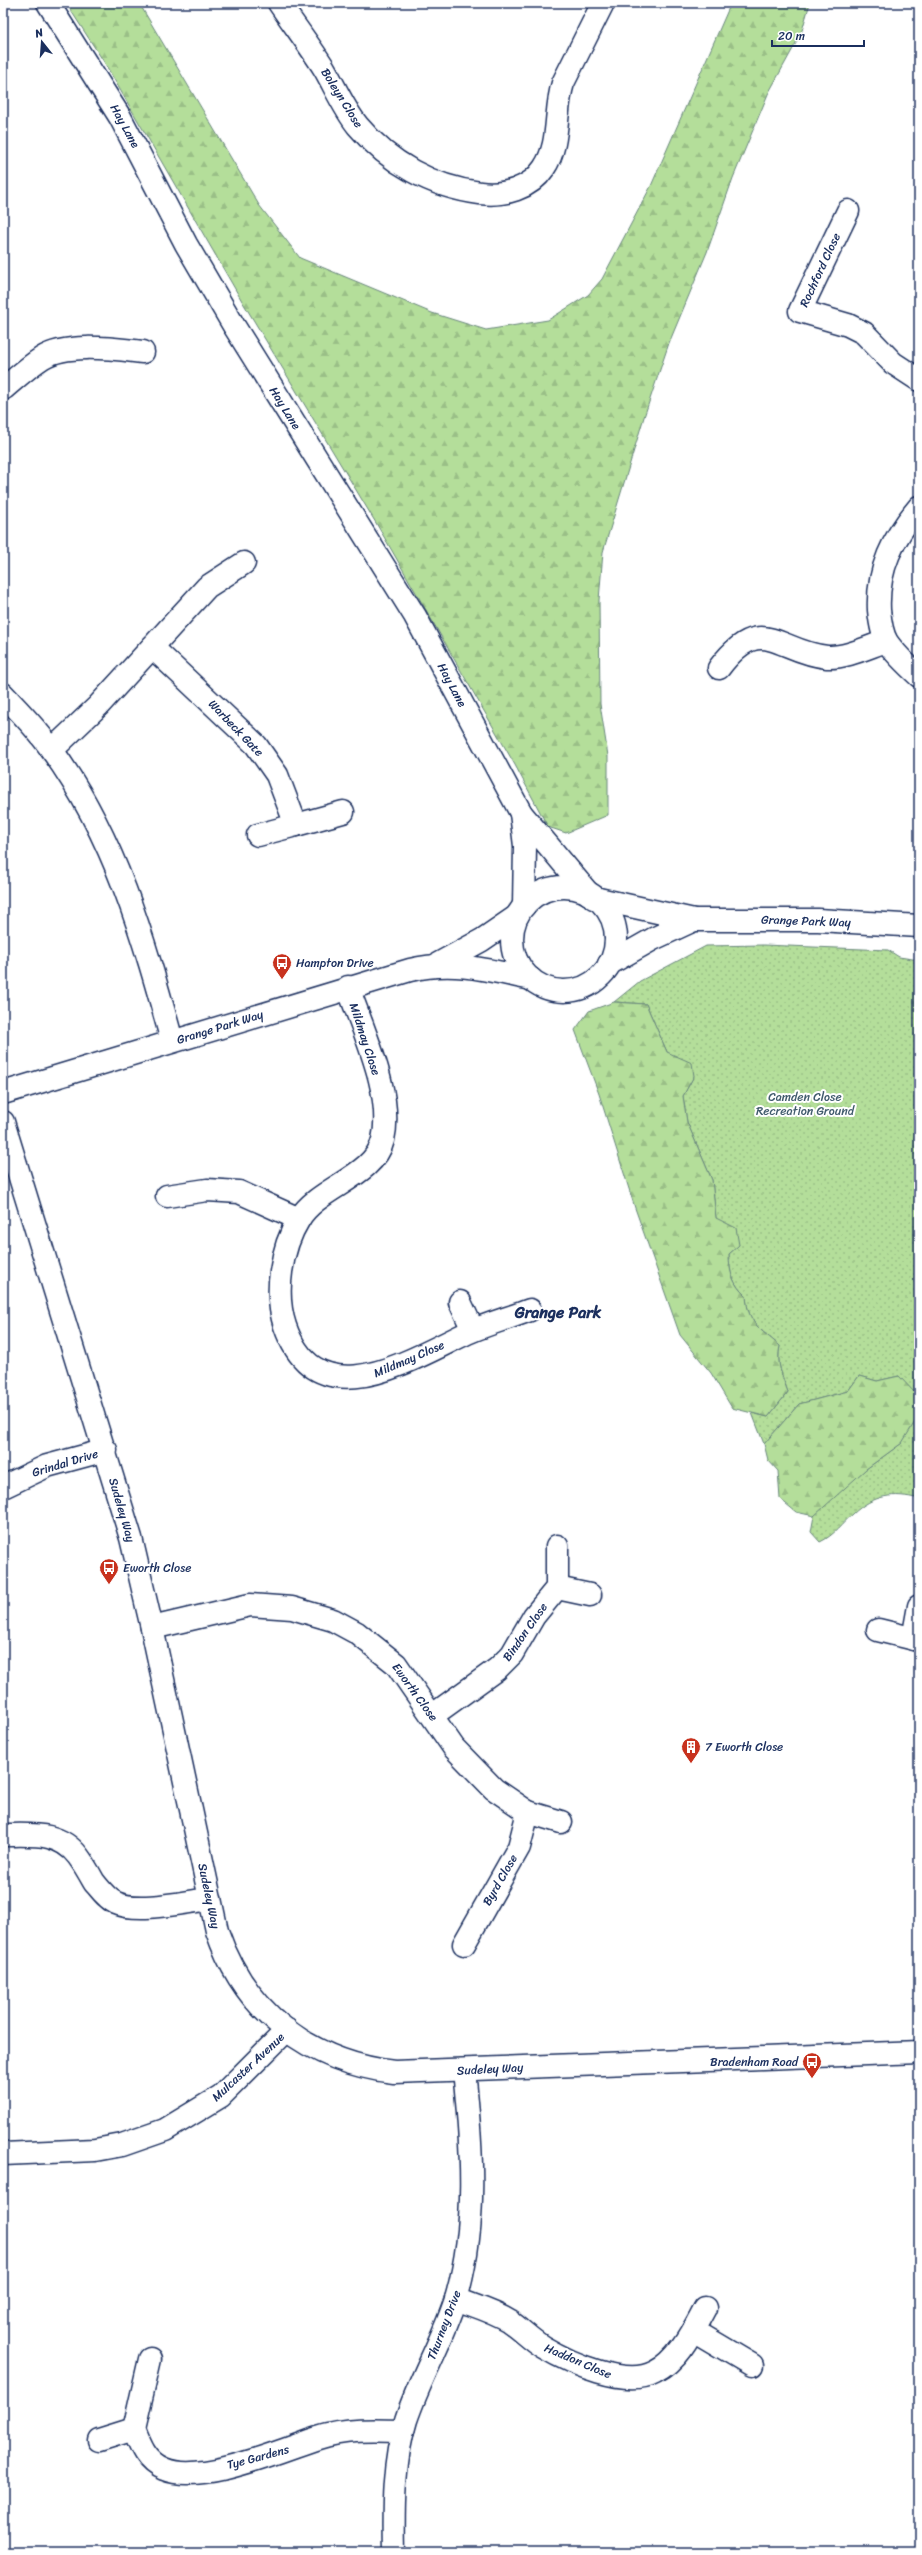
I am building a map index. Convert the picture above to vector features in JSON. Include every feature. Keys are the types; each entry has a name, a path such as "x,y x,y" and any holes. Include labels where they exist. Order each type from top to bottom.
{"street":[{"name":"Hay Lane","path":"48,3 120,117 186,244 234,326 415,616 520,813 592,896"},
{"name":"Boleyn Close","path":"279,3 322,66 358,125 385,153 416,173 444,186 488,194 524,187 535,179 544,168 552,154 556,137 559,94 603,3"},
{"name":"Rochford Close","path":"848,211 800,311 848,325 864,333 894,363 919,380"},
{"path":"3,389 43,357 63,351 85,348 143,352"},
{"path":"919,508 901,529 888,553 882,573 879,594 880,618 886,641 919,676"},
{"path":"52,750 98,706 207,587 244,563"},
{"path":"720,668 737,647 757,638 778,640 812,655 830,657 850,654 886,641"},
{"name":"Warbeck Gate","path":"152,647 256,745 277,775 296,825"},
{"path":"7,706 52,750 110,849 128,894 172,1041"},
{"path":"258,835 343,812"},
{"name":"Hay Lane","path":"520,813 525,846 521,911"},
{"name":"Grange Park Way","path":"438,964 482,940 521,911 535,896 547,890 574,888 592,896 694,920 818,920 919,926"},
{"name":"Grange Park Way","path":"592,896 604,907 614,927 615,946 609,964"},
{"name":"Grange Park Way","path":"521,911 512,933 513,950 519,966 531,980"},
{"name":"Grange Park Way","path":"3,1094 348,987 438,964 461,965 531,980 554,990 572,990 595,980 609,964 653,939 694,920"},
{"name":"Mildmay Close","path":"348,987 382,1093 386,1111 383,1141 377,1153 368,1164 309,1206 299,1219 291,1236 282,1272 281,1309 290,1339 299,1353 318,1370 344,1378 376,1374 473,1330 530,1310"},
{"name":"Sudeley Way","path":"3,1122 106,1450 131,1538 152,1628 217,1932 232,1968 246,1991 266,2013 306,2044 326,2054 372,2069 409,2072 919,2052"},
{"path":"167,1196 207,1190 239,1192 299,1219"},
{"path":"460,1302 473,1330"},
{"name":"Grindal Drive","path":"3,1488 47,1466 106,1450"},
{"path":"557,1546 557,1588 590,1595"},
{"name":"Bindon Close","path":"433,1716 475,1686 507,1659 534,1616 557,1588"},
{"name":"Eworth Close","path":"152,1628 250,1605 274,1606 307,1612 333,1620 378,1647 396,1664 454,1748 474,1771 494,1789 528,1812 561,1822"},
{"path":"878,1630 916,1640 919,1606"},
{"name":"Byrd Close","path":"464,1944 519,1847 528,1812"},
{"path":"3,1835 37,1834 60,1839 71,1847 98,1887 116,1903 130,1907 210,1899"},
{"name":"Mulcaster Avenue","path":"3,2154 95,2150 122,2145 165,2130 221,2096 287,2030"},
{"name":"Thurney Drive","path":"394,2552 395,2499 403,2431 456,2299 468,2242 472,2211 473,2178 464,2070"},
{"name":"Haddon Close","path":"456,2299 509,2321 555,2353 602,2373 625,2378 635,2378 656,2372 676,2354 693,2330 705,2308"},
{"path":"693,2330 752,2365"},
{"path":"99,2440 134,2428 150,2359"},
{"name":"Tye Gardens","path":"134,2428 146,2456 156,2465 164,2470 188,2472 253,2460 339,2433 374,2430 403,2431"}],"green space":[{"path":"66,3 139,3 259,205 300,258 432,313 486,330 548,320 588,295 602,279 651,186 731,3 810,3 801,34 768,94 733,178 707,252 669,343 644,417 603,552 599,600 600,704 608,756 608,815 566,833 548,827 515,765 376,523 242,301 104,62"},
{"name":"Camden Close Recreation Ground","path":"763,945 888,950 899,957 919,960 919,1499 892,1496 876,1499 861,1508 834,1533 820,1542 811,1532 814,1516 832,1497 866,1469 902,1443 899,1376 877,1381 859,1376 848,1391 799,1404 764,1444 752,1413 768,1417 788,1392 779,1364 780,1346 761,1330 752,1320 747,1305 746,1296 735,1283 731,1272 729,1254 739,1245 716,1218 712,1180 687,1122 683,1096 694,1076 667,1052 646,1004 614,1002 640,981 706,946"},
{"path":"614,1002 646,1004 667,1052 692,1063 694,1076 683,1096 687,1122 712,1180 716,1218 736,1228 739,1245 729,1254 731,1272 735,1283 746,1296 749,1313 752,1320 761,1330 780,1346 779,1364 788,1392 768,1417 732,1408 711,1373 680,1335 635,1208 599,1094 575,1030 589,1011"},
{"path":"859,1376 877,1381 899,1376 916,1394 916,1420 902,1443 866,1469 814,1516 796,1512 780,1499 778,1471 768,1460 764,1444 799,1404 848,1391"}],"place":[{"name":"Hampton Drive","path":"282,980"},
{"name":"Eworth Close","path":"109,1585"},
{"name":"7 Eworth Close","path":"691,1764"},
{"name":"Bradenham Road","path":"812,2079"}],"district":[{"name":"Grange Park","path":"558,1312"}]}
